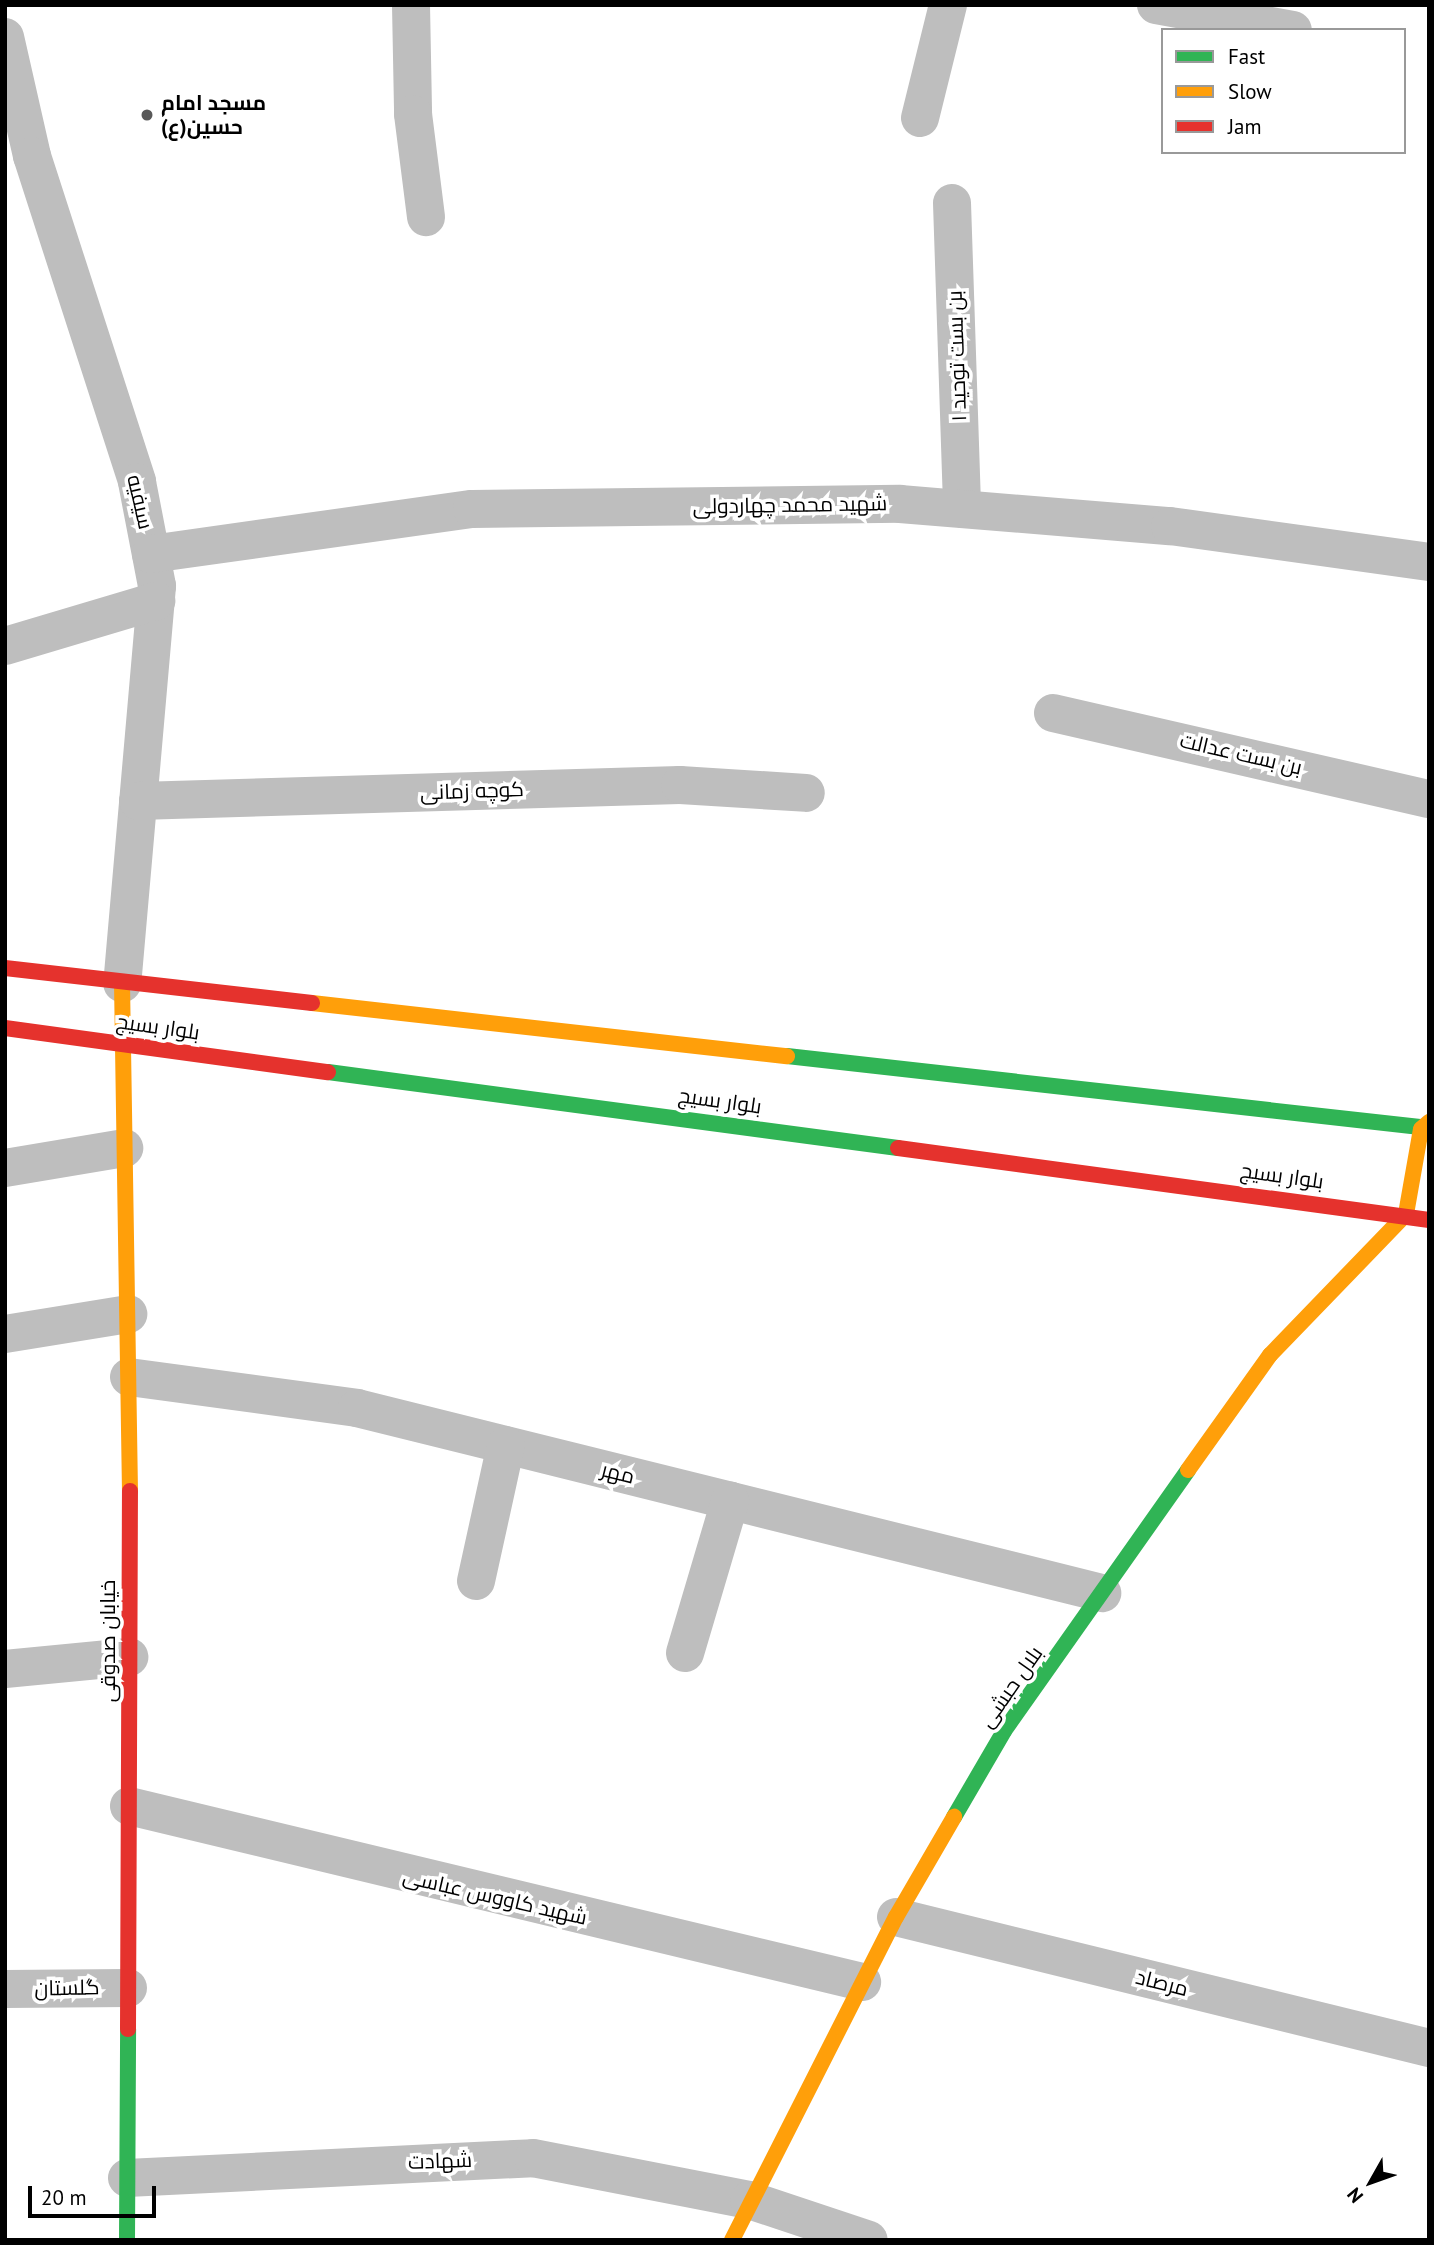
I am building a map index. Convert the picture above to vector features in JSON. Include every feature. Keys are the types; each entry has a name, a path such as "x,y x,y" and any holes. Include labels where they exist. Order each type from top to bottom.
{"main road":[{"name":"بلوار بسیج","path":"5,968 1426,1126"},
{"name":"خیابان صدوقی","path":"122,983 121,1043 130,1377 127,2240"},
{"name":"بلوار بسیج","path":"5,1028 1406,1214 1429,1220"},
{"path":"1406,1214 1426,1126"},
{"name":"بلال حبشی","path":"732,2240 749,2200 896,1917 1004,1731 1270,1356 1406,1214"}],"street":[{"path":"411,5 413,114 426,218"},
{"path":"920,118 948,5"},
{"path":"1156,5 1282,28"},
{"name":"سیفیه","path":"5,37 32,156 137,482 151,554 156,601 122,983"},
{"name":"بن بست توحید ۱","path":"952,203 962,509"},
{"name":"شهید محمد چهاردولی","path":"151,554 472,509 900,504 1170,526 1429,562"},
{"path":"5,646 156,601"},
{"name":"بن بست عدالت","path":"1053,713 1429,799"},
{"name":"کوچه زمانی","path":"138,801 680,785 806,793"},
{"path":"5,1168 124,1148"},
{"path":"5,1334 128,1314"},
{"name":"مهر","path":"130,1377 357,1408 1102,1593"},
{"path":"476,1581 506,1445"},
{"path":"685,1653 730,1501"},
{"path":"5,1669 129,1657"},
{"name":"شهید کاووس عباسی","path":"129,1806 862,1982"},
{"name":"مرصاد","path":"896,1917 1429,2048"},
{"name":"گلستان","path":"5,1989 128,1987"},
{"name":"شهادت","path":"127,2178 533,2158 749,2200 869,2240"}],"traffic: fast":[{"path":"787,1056 1429,1128"},
{"path":"328,1072 898,1148"},
{"path":"954,1817 1004,1731 1188,1470"},
{"path":"127,2240 128,2029"}],"traffic: slow":[{"path":"122,983 130,1491"},
{"path":"312,1003 787,1056"},
{"path":"1188,1470 1270,1355 1406,1214 1421,1129 1429,1122"},
{"path":"732,2240 896,1917 954,1817"}],"traffic: jam":[{"path":"5,968 312,1003"},
{"path":"5,1028 328,1072"},
{"path":"898,1148 1429,1220"},
{"path":"128,2029 130,1491"}],"place":[{"name":"مسجد امام حسین(ع)","path":"147,115"}]}
